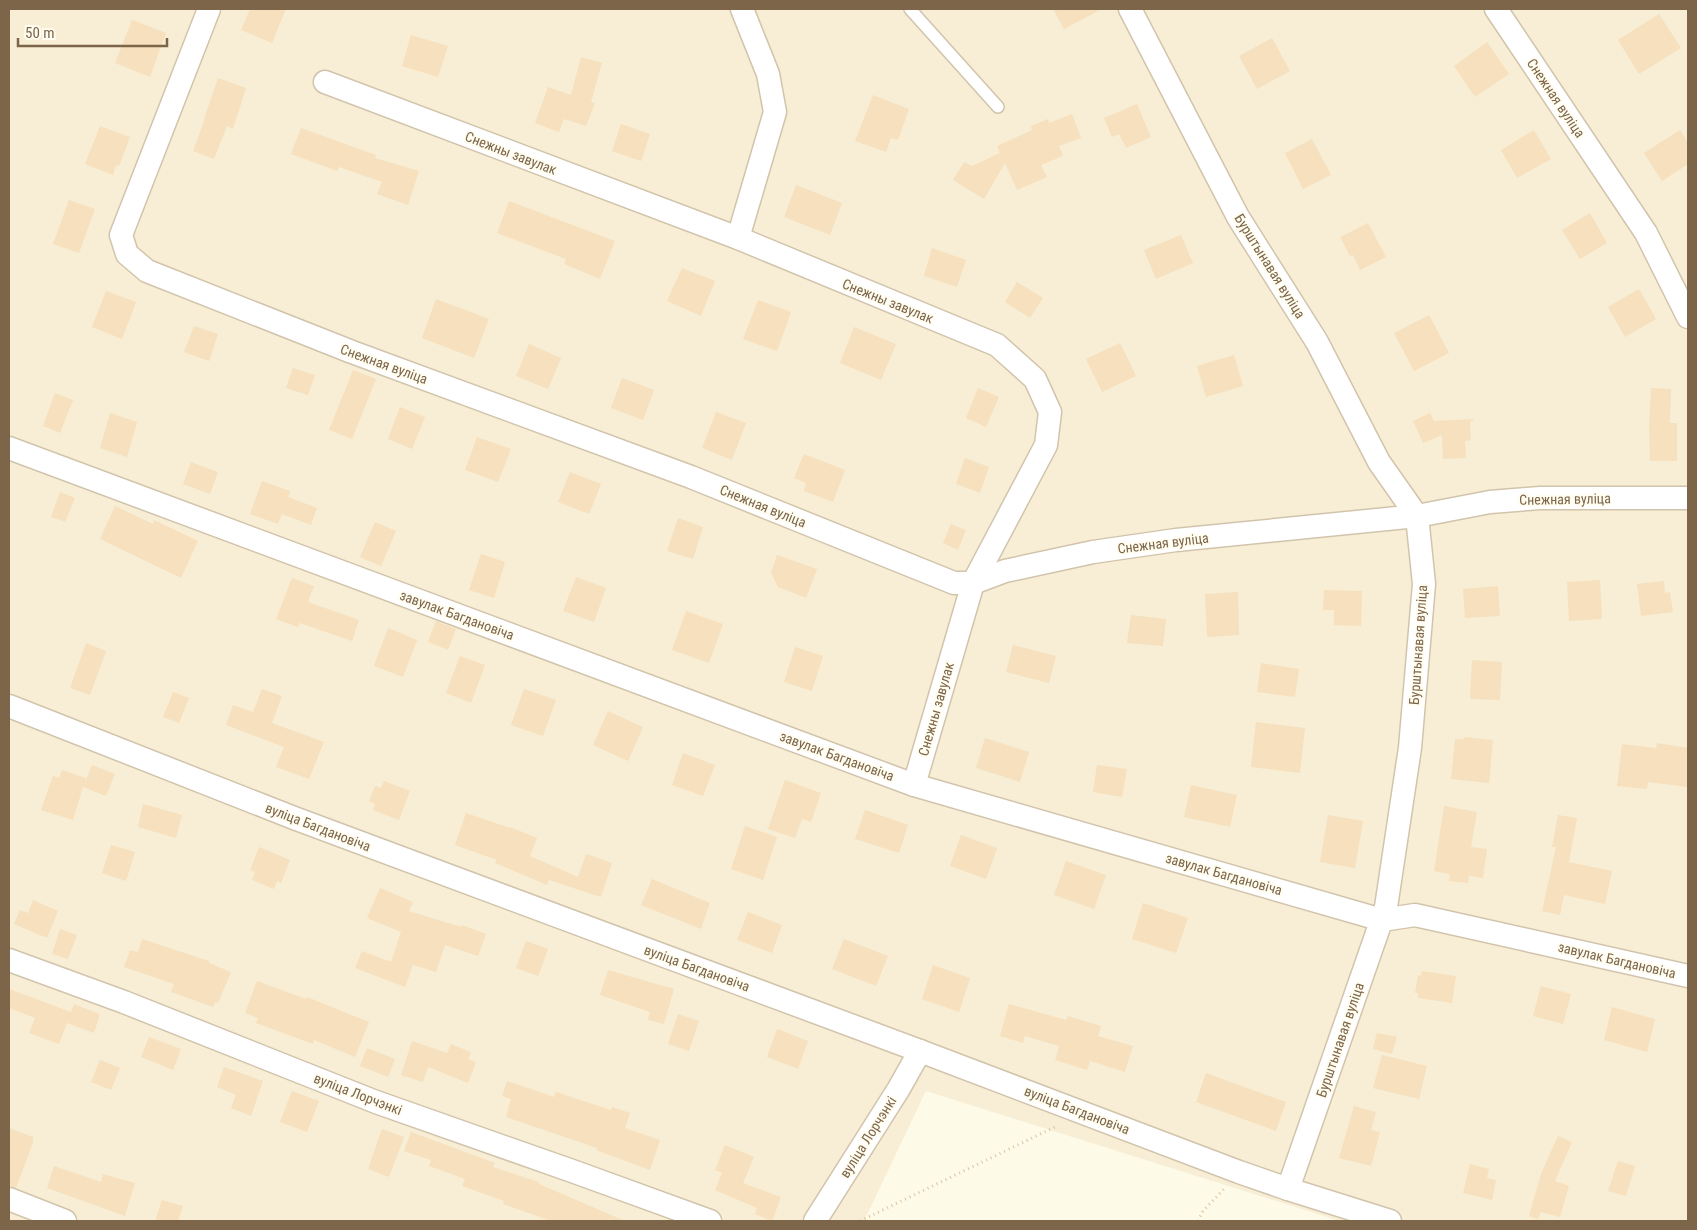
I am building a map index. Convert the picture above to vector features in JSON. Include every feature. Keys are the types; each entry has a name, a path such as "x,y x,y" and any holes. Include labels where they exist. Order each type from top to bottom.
{"street":[{"name":"Снежная вуліца","path":"209,9 121,235 127,254 146,271 352,352 691,477 954,583 973,583 1005,571 1093,552 1176,540 1417,516 1490,502 1540,498 1688,498"},
{"path":"738,238 775,112 768,74 742,9"},
{"name":"Бурштынавая вуліца","path":"1130,9 1238,217 1317,342 1379,462 1417,516 1424,584 1410,748 1386,907 1288,1190"},
{"name":"Снежная вуліца","path":"1496,9 1646,233 1688,317"},
{"name":"Снежны завулак","path":"325,82 738,238 997,346 1035,379 1050,412 1046,445 973,583 914,785"},
{"name":"завулак Багдановіча","path":"9,448 914,785 1382,920 1415,914 1688,976"},
{"name":"вуліца Багдановіча","path":"9,706 294,818 1239,1172 1288,1190 1390,1221"},
{"name":"вуліца Лорчэнкі","path":"9,960 124,1002 376,1102 710,1221"},
{"name":"вуліца Лорчэнкі","path":"815,1221 898,1090 920,1051"},
{"path":"9,1200 65,1221"}],"lane":[{"path":"910,9 998,107"}],"path":[{"path":"860,1221 1061,1124 1071,1108"},
{"path":"1198,1221 1203,1211 1239,1172"}],"shaded area":[{"path":"9,9 1688,9 1688,1221 1340,1221 926,1091 864,1221 9,1221"}],"building":[{"path":"250,9 286,9 272,43 241,30"},
{"path":"1053,9 1102,9 1064,29"},
{"path":"1659,14 1681,48 1639,74 1618,40"},
{"path":"132,20 166,33 150,77 115,63"},
{"path":"411,35 448,46 438,77 402,66"},
{"path":"1272,38 1290,71 1257,89 1239,56"},
{"path":"1487,42 1509,74 1475,97 1454,66"},
{"path":"581,57 602,63 591,102 595,103 586,126 564,119 559,132 535,123 548,87 571,95"},
{"path":"218,78 246,88 233,129 227,126 214,159 193,151"},
{"path":"873,95 909,109 898,140 891,138 886,152 855,141"},
{"path":"1137,104 1151,137 1126,148 1119,134 1112,137 1104,118"},
{"path":"1072,114 1081,138 1059,146 1063,156 1041,165 1047,177 1017,190 1005,163 984,199 953,180 964,162 972,166 1000,153 997,146 1032,130 1031,126 1048,119 1049,123"},
{"path":"621,124 650,134 641,161 612,151"},
{"path":"100,126 130,137 119,166 116,165 113,175 85,164"},
{"path":"301,128 376,155 375,158 419,171 408,205 377,194 382,182 339,167 337,171 291,154"},
{"path":"1534,130 1551,159 1517,178 1501,150"},
{"path":"1680,130 1688,143 1688,164 1662,181 1644,153"},
{"path":"1312,139 1331,175 1303,189 1285,153"},
{"path":"796,185 842,203 830,235 784,217"},
{"path":"69,200 95,209 79,253 53,244"},
{"path":"509,201 615,241 600,279 564,264 566,259 497,233"},
{"path":"1590,213 1607,243 1580,259 1562,230"},
{"path":"1368,223 1386,257 1360,270 1353,255 1350,256 1340,237"},
{"path":"1181,235 1193,263 1156,279 1144,250"},
{"path":"932,248 966,260 957,287 924,276"},
{"path":"682,268 715,281 701,316 667,301"},
{"path":"1017,282 1043,298 1030,318 1005,302"},
{"path":"1639,289 1656,319 1625,337 1608,307"},
{"path":"106,291 136,302 122,339 92,327"},
{"path":"436,299 489,319 474,358 422,338"},
{"path":"758,300 791,312 777,351 743,339"},
{"path":"1429,315 1449,353 1414,371 1394,333"},
{"path":"194,326 218,334 209,361 184,352"},
{"path":"854,327 896,344 881,380 840,363"},
{"path":"1120,343 1136,376 1102,392 1086,359"},
{"path":"529,344 561,358 548,389 516,376"},
{"path":"1234,355 1243,386 1206,397 1197,366"},
{"path":"293,368 315,375 308,395 286,388"},
{"path":"353,370 376,379 352,439 329,430"},
{"path":"622,378 654,390 643,420 611,408"},
{"path":"978,388 999,397 986,427 966,418"},
{"path":"1651,388 1671,389 1670,423 1677,423 1677,461 1650,461 1649,424"},
{"path":"55,393 73,400 60,433 43,426"},
{"path":"400,407 425,417 412,449 388,439"},
{"path":"716,412 746,423 732,460 702,448"},
{"path":"110,413 137,422 127,457 100,448"},
{"path":"1430,413 1434,421 1475,419 1470,422 1471,440 1465,441 1466,458 1443,459 1442,435 1423,443 1413,421"},
{"path":"477,437 511,449 498,482 465,470"},
{"path":"804,454 845,470 833,502 804,491 806,483 794,478"},
{"path":"965,458 989,467 980,493 956,484"},
{"path":"191,462 218,472 210,494 183,484"},
{"path":"570,472 601,484 589,514 558,502"},
{"path":"262,481 290,491 288,497 317,508 311,525 282,514 278,524 250,514"},
{"path":"60,492 75,498 65,522 51,517"},
{"path":"115,506 153,524 154,520 198,541 181,578 100,539"},
{"path":"678,518 703,527 693,559 667,551"},
{"path":"375,522 396,531 381,566 360,557"},
{"path":"951,524 966,530 958,550 943,543"},
{"path":"481,554 505,562 494,598 469,590"},
{"path":"777,555 817,569 806,598 778,587 771,573"},
{"path":"576,577 606,588 594,622 563,611"},
{"path":"292,578 314,586 308,602 359,620 352,641 300,623 298,627 276,619"},
{"path":"1600,580 1602,619 1569,621 1567,582"},
{"path":"1664,581 1665,593 1670,592 1673,612 1641,616 1637,584"},
{"path":"1498,586 1500,616 1465,618 1463,589"},
{"path":"1324,590 1362,591 1361,626 1334,625 1334,610 1323,610"},
{"path":"1238,592 1239,635 1207,637 1205,594"},
{"path":"686,611 723,624 709,663 672,650"},
{"path":"1131,615 1166,619 1163,646 1127,643"},
{"path":"436,621 456,629 448,650 428,642"},
{"path":"388,628 417,640 403,677 374,666"},
{"path":"86,643 106,651 90,695 70,688"},
{"path":"1013,645 1056,656 1049,683 1006,672"},
{"path":"795,647 823,656 812,691 784,682"},
{"path":"460,656 485,665 471,703 446,693"},
{"path":"1472,660 1502,662 1500,700 1470,699"},
{"path":"1261,663 1299,669 1295,697 1257,692"},
{"path":"262,689 282,696 272,723 324,742 309,779 276,767 284,747 226,725 233,705 253,712"},
{"path":"524,689 556,700 543,736 511,725"},
{"path":"173,692 189,698 179,723 163,717"},
{"path":"608,711 643,727 628,761 593,745"},
{"path":"1256,722 1305,728 1300,773 1251,767"},
{"path":"1465,737 1493,740 1489,783 1451,779 1455,739 1464,739"},
{"path":"985,738 1029,752 1020,782 976,768"},
{"path":"1657,743 1688,748 1688,787 1648,782 1647,789 1617,786 1622,744 1656,748"},
{"path":"683,753 715,765 703,796 672,785"},
{"path":"92,765 115,774 106,796 83,787 73,820 41,810 53,776 59,778 62,770 86,778 84,785"},
{"path":"1097,765 1127,769 1122,797 1093,792"},
{"path":"785,780 821,793 811,822 802,819 795,838 768,829"},
{"path":"384,781 410,791 399,820 373,810 375,804 369,801 375,786 381,788"},
{"path":"1191,785 1237,795 1230,827 1184,817"},
{"path":"143,804 182,815 176,838 138,827"},
{"path":"1444,806 1477,812 1471,847 1487,849 1483,878 1469,876 1468,883 1449,881 1450,874 1434,871"},
{"path":"865,810 908,825 899,853 855,839"},
{"path":"466,813 537,838 530,856 578,877 586,854 612,863 601,897 549,880 547,885 495,863 497,860 455,845"},
{"path":"1328,815 1363,821 1355,868 1320,862"},
{"path":"1558,815 1577,818 1569,862 1612,871 1605,904 1564,895 1560,915 1542,911 1556,847 1552,847"},
{"path":"745,826 777,837 763,880 731,869"},
{"path":"961,835 997,848 986,879 950,866"},
{"path":"111,845 135,852 126,881 102,873"},
{"path":"259,847 290,860 281,883 277,881 274,889 252,880 255,872 250,870"},
{"path":"1066,861 1106,875 1094,909 1054,895"},
{"path":"652,879 710,903 701,929 641,905"},
{"path":"380,888 413,902 409,911 461,927 462,925 486,934 478,956 445,945 436,972 413,965 405,987 355,968 362,951 391,962 401,932 367,918"},
{"path":"33,900 58,911 47,938 14,924 20,910 28,913"},
{"path":"1143,903 1188,918 1176,953 1132,939"},
{"path":"748,912 782,925 772,953 737,940"},
{"path":"60,929 77,935 68,959 52,954"},
{"path":"142,939 209,961 209,963 231,972 218,1003 215,1002 213,1007 171,992 174,984 124,967 130,950 138,952"},
{"path":"844,939 888,956 876,986 832,969"},
{"path":"526,941 548,949 538,976 516,968"},
{"path":"933,965 970,978 959,1012 922,999"},
{"path":"608,970 674,989 664,1024 648,1020 650,1012 600,995"},
{"path":"1422,971 1456,976 1452,1003 1418,998 1418,993 1415,993 1418,975 1421,976"},
{"path":"257,981 306,999 307,997 369,1022 355,1057 314,1040 313,1044 256,1023 258,1018 245,1013"},
{"path":"1541,986 1571,994 1563,1024 1533,1016"},
{"path":"9,989 71,1012 74,1004 100,1014 94,1033 67,1023 59,1044 29,1033 35,1018 9,1008"},
{"path":"1009,1004 1066,1020 1068,1016 1101,1026 1098,1036 1133,1046 1125,1072 1090,1061 1087,1070 1055,1060 1059,1046 1025,1036 1023,1043 1000,1036"},
{"path":"1612,1007 1655,1019 1647,1052 1604,1040"},
{"path":"678,1014 699,1021 689,1051 668,1044"},
{"path":"777,1029 808,1041 798,1069 767,1057"},
{"path":"1377,1033 1397,1037 1392,1054 1373,1049"},
{"path":"149,1037 181,1049 173,1070 141,1057"},
{"path":"412,1041 447,1053 451,1044 471,1052 468,1059 476,1062 468,1083 428,1067 423,1082 401,1075"},
{"path":"367,1048 395,1059 388,1077 360,1066"},
{"path":"1382,1055 1427,1066 1419,1099 1373,1088"},
{"path":"100,1060 120,1068 111,1090 91,1082"},
{"path":"224,1067 263,1081 251,1116 231,1108 236,1095 217,1087"},
{"path":"1206,1073 1286,1102 1276,1131 1196,1102"},
{"path":"507,1081 554,1097 556,1092 611,1110 612,1107 630,1113 625,1128 660,1140 650,1170 596,1150 597,1148 506,1117 511,1099 502,1096"},
{"path":"292,1091 319,1101 307,1132 280,1122"},
{"path":"1354,1106 1376,1112 1371,1130 1380,1132 1371,1166 1339,1158"},
{"path":"9,1128 33,1137 33,1143 16,1188 9,1186"},
{"path":"382,1129 404,1137 389,1177 368,1169"},
{"path":"411,1132 495,1163 493,1167 539,1182 539,1184 625,1221 551,1221 503,1204 504,1201 462,1186 465,1179 429,1166 431,1160 404,1151"},
{"path":"1558,1136 1572,1142 1555,1181 1569,1186 1560,1217 1541,1212 1538,1219 1529,1216 1541,1174"},
{"path":"725,1145 754,1157 743,1183 781,1197 772,1221 755,1214 757,1208 715,1190 722,1173 715,1170"},
{"path":"1618,1161 1635,1166 1626,1196 1608,1191"},
{"path":"1470,1164 1489,1169 1487,1178 1496,1180 1492,1200 1463,1193"},
{"path":"54,1166 101,1182 103,1174 135,1183 125,1216 47,1188"},
{"path":"162,1200 183,1206 178,1221 155,1221"}]}
